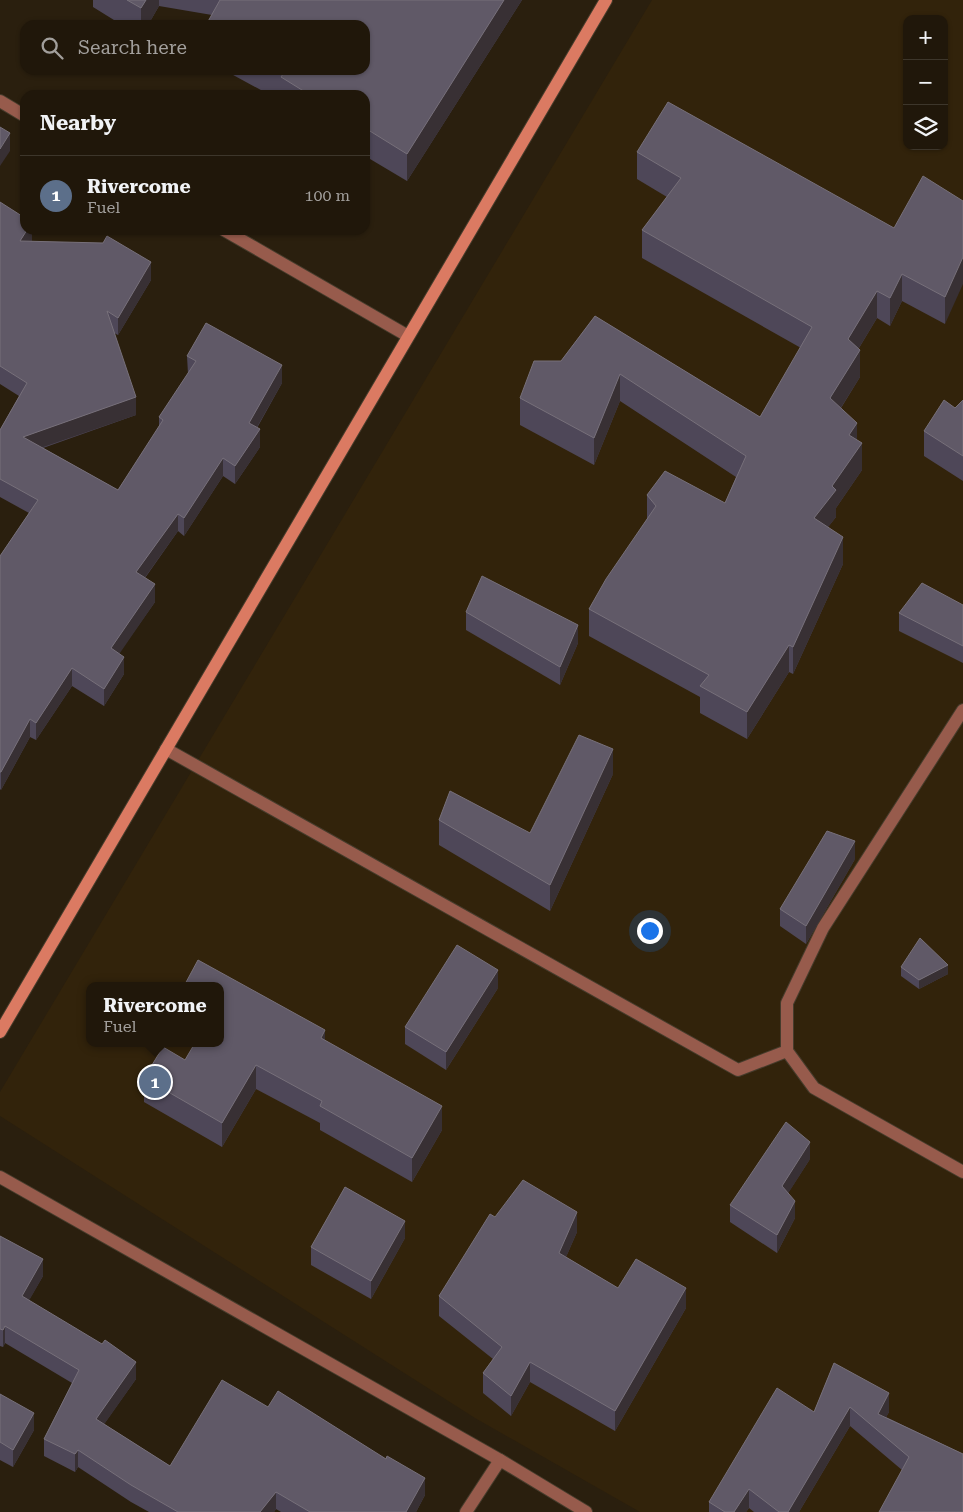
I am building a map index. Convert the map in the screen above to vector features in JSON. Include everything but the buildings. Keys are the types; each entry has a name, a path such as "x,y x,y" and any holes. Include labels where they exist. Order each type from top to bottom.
{"street":[{"path":"0,1032 606,0"},
{"path":"0,101 20,113"},
{"path":"233,235 408,336"},
{"path":"963,710 822,928 787,1003 787,1051 814,1088 963,1172"},
{"path":"166,749 738,1070 787,1051"},
{"path":"0,1176 500,1460 586,1512"},
{"path":"466,1512 500,1460"}],"shaded area":[{"path":"652,0 963,0 963,1512 640,1512 475,1418 0,1116 0,1092"}],"place":[{"name":"Rivercome","path":"155,1082"}]}
